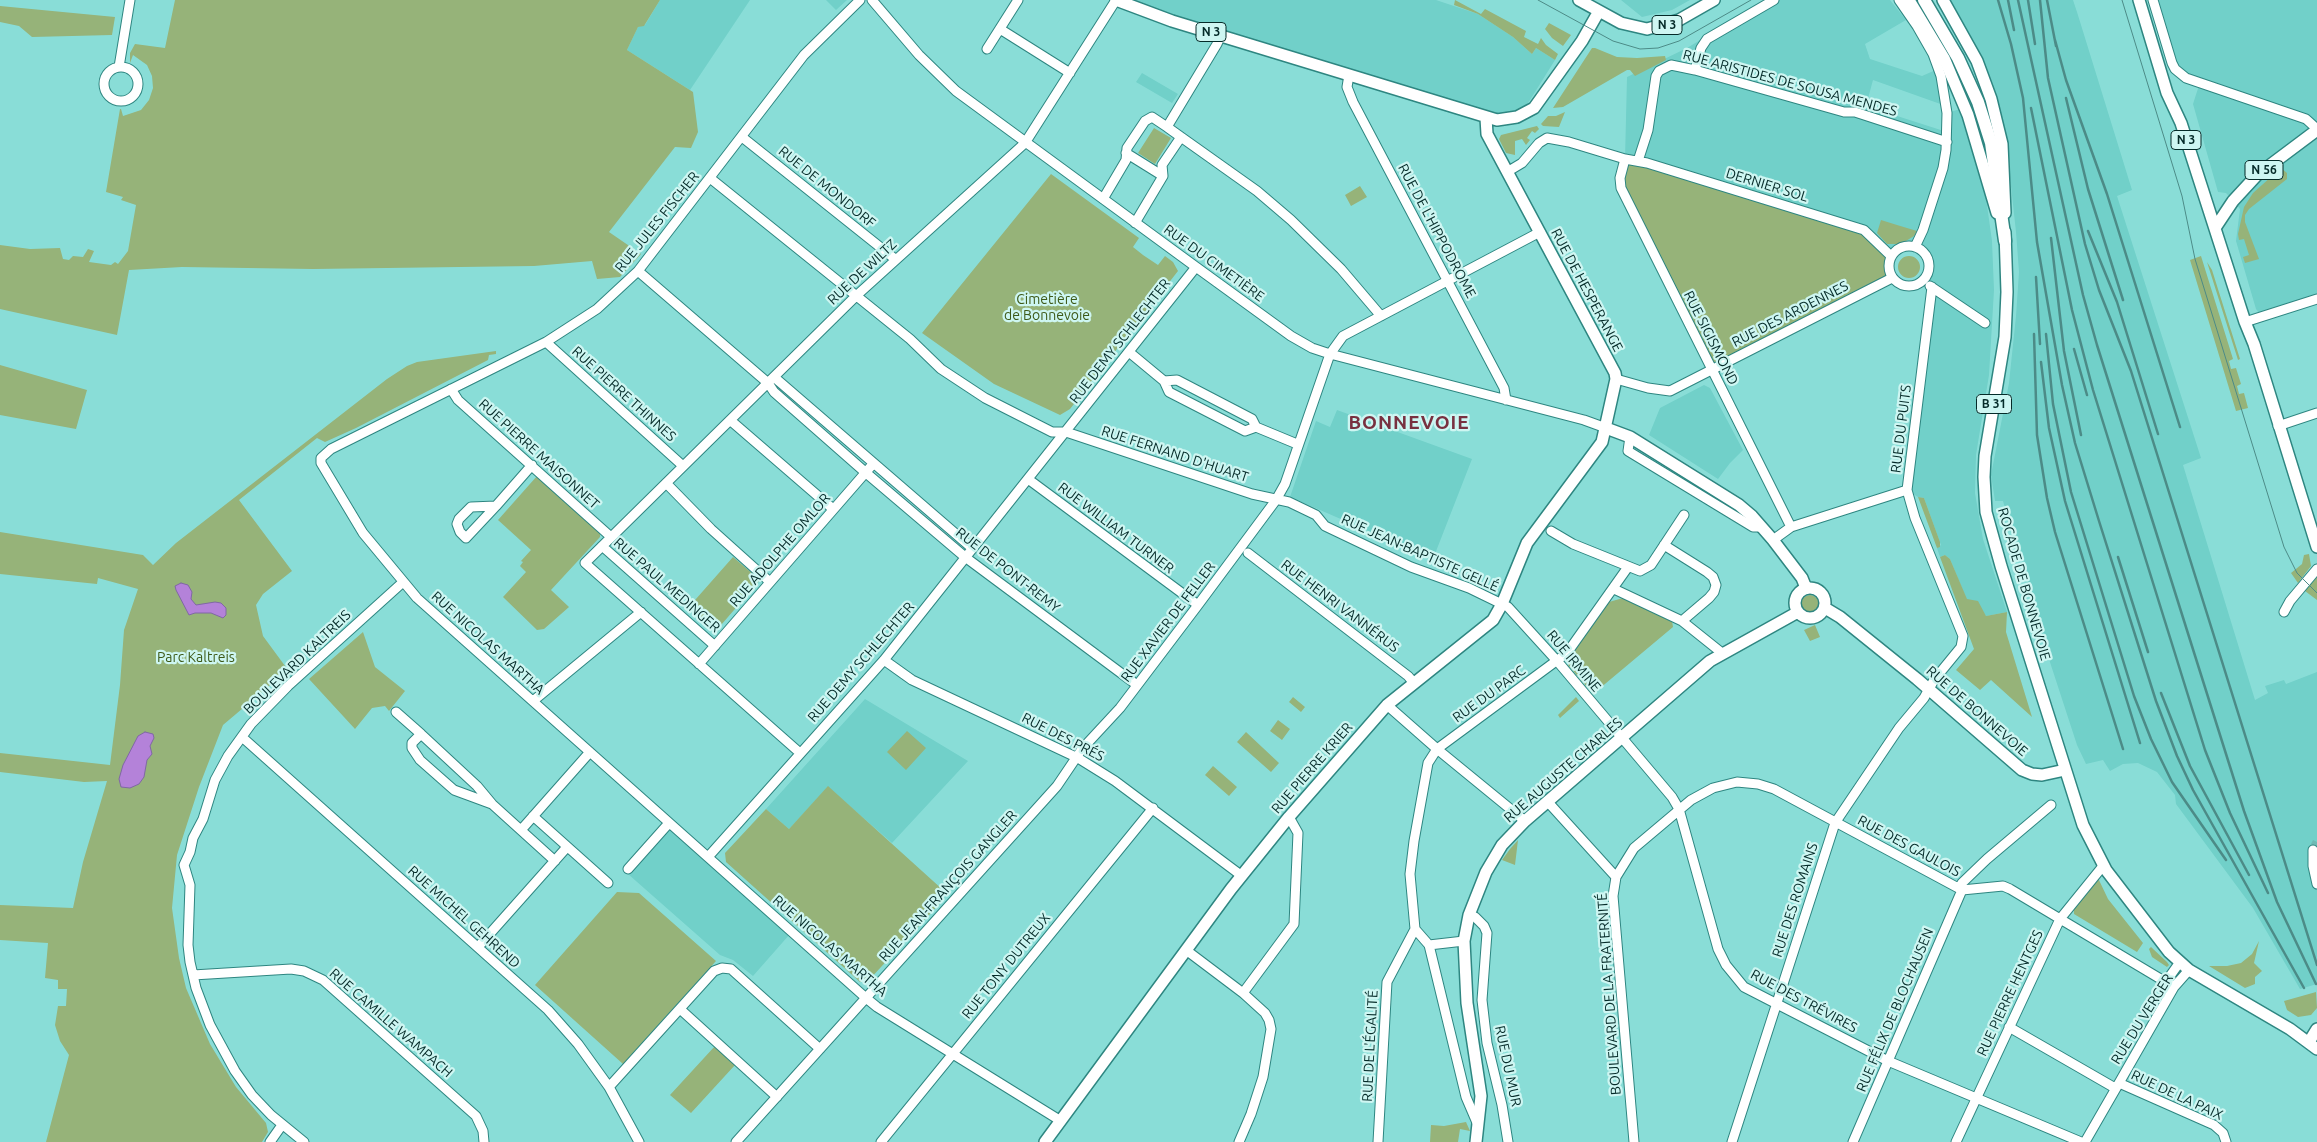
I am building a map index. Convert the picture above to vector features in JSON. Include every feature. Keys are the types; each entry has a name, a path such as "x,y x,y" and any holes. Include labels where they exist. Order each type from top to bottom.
{"highway":[{"name":"ROCADE DE BONNEVOIE","path":"1924,0 1958,58 1978,102 1991,143 2005,241"}],"main road":[{"name":"N 3","path":"1116,0 1221,36 1486,118 1506,120 1517,117 1534,108 1582,41 1599,11 1630,26 1656,28 1679,20 1714,0"},
{"path":"1579,0 1599,11"},
{"name":"B 31","path":"1909,0 1944,58 1968,115 2005,241"},
{"name":"B 31","path":"1943,0 1977,61 1991,99 2002,144 2005,189 2005,241"},
{"name":"N 3","path":"2138,0 2254,344 2278,426 2316,540"},
{"name":"RUE DE HESPERANGE","path":"1486,118 1487,134 1616,379"},
{"name":"N 56","path":"2215,228 2233,201 2256,175 2317,130"},
{"name":"ROCADE DE BONNEVOIE","path":"2005,241 2008,292 2005,337 1985,456 1984,494 1991,533 2065,770"},
{"path":"1606,428 1616,379"},
{"name":"RUE DE BONNEVOIE","path":"1606,428 1630,437 1739,505 1773,540 1802,578 1806,588 1819,590 1826,602 1825,608 1840,617 1929,689 2022,770 2042,775 2065,770"},
{"name":"RUE PIERRE KRIER","path":"1045,1142 1186,950 1289,817 1387,705 1493,620 1502,604 1527,543 1599,447 1606,428"},
{"path":"1806,588 1796,595 1795,607 1798,612 1804,617 1812,618 1820,615 1825,608"},
{"name":"RUE AUGUSTE CHARLES","path":"1476,1142 1479,1127 1480,1080 1467,1003 1464,941 1469,916 1486,872 1502,845 1547,801 1710,661 1798,612"},
{"path":"2065,770 2083,825 2103,866 2169,952 2189,970 2313,1046 2317,1029"}],"street":[{"path":"120,67 130,0"},
{"name":"RUE JULES FISCHER","path":"321,458 331,449 546,342 597,309 638,272 804,55 860,0"},
{"name":"RUE DU CIMETIÈRE","path":"872,0 898,32 941,78 1025,144 1292,336 1312,348 1606,428"},
{"path":"987,49 1018,0"},
{"name":"RUE DE WILTZ","path":"602,546 856,296 1025,144 1116,0"},
{"path":"1695,70 1701,48 1707,39 1774,0"},
{"path":"1899,0 1933,54 1941,76 1947,113 1947,142 1938,185 1923,230 1915,247"},
{"path":"2153,0 2169,55 2175,69 2186,78 2306,119 2317,130"},
{"path":"1000,29 1070,73"},
{"path":"1167,127 1221,36"},
{"name":"RUE ARISTIDES DE SOUSA MENDES","path":"1638,161 1648,130 1656,76 1659,71 1671,66 1695,70 1844,112 1855,112 1947,142"},
{"name":"RUE DE L'HIPPODROME","path":"1349,75 1347,87 1353,102 1504,388 1506,400"},
{"path":"1102,198 1126,160 1127,148 1147,118 1154,118 1257,191 1291,220 1341,269 1382,316"},
{"name":"RUE DE MONDORF","path":"742,137 895,259"},
{"path":"1135,223 1163,176 1162,165 1181,137"},
{"name":"DERNIER SOL","path":"1507,172 1522,163 1539,143 1547,138 1570,142 1864,230 1891,256"},
{"path":"1126,153 1163,176"},
{"name":"RUE SIGISMOND","path":"1625,159 1620,178 1621,188 1791,527"},
{"name":"RUE FERNAND D'HUART","path":"710,178 910,339 941,370 985,398 1052,432 1066,432 1276,500"},
{"name":"RUE XAVIER DE FELLER","path":"1078,758 1082,749 1108,722 1137,685 1276,500 1284,484 1330,354 1343,336 1540,232"},
{"path":"1915,247 1921,250 1928,262 1929,269 1922,281 1910,286 1903,286 1892,278 1888,267 1891,256 1901,248 1915,247"},
{"name":"RUE DEMY SCHLECHTER","path":"708,857 884,660 1196,267"},
{"name":"RUE DE PONT-REMY","path":"638,272 873,464 972,548"},
{"name":"RUE DES ARDENNES","path":"1616,379 1648,388 1670,391 1892,278"},
{"path":"1922,281 1985,323"},
{"name":"RUE DU PUITS","path":"1773,540 1791,527 1907,490 1932,288"},
{"path":"2245,322 2317,299"},
{"name":"RUE PIERRE THINNES","path":"546,342 683,466"},
{"path":"1129,352 1164,381 1169,392 1246,431 1256,427"},
{"name":"RUE DE PONT-REMY","path":"771,380 774,392 965,557 1137,685"},
{"path":"1164,381 1177,380 1252,419 1256,427 1297,444"},
{"name":"RUE PIERRE MAISONNET","path":"451,390 458,400 611,537"},
{"path":"2278,426 2317,413"},
{"path":"730,420 833,509"},
{"name":"RUE NICOLAS MARTHA","path":"321,458 324,471 353,519 402,582 463,640 877,1007 1061,1120"},
{"path":"865,472 873,464"},
{"path":"496,506 532,465"},
{"name":"RUE ADOLPHE OMLOR","path":"715,646 865,472"},
{"name":"RUE WILLIAM TURNER","path":"1028,479 1198,605"},
{"path":"666,483 711,529 770,582"},
{"name":"RUE DES ROMAINS","path":"1732,1142 1835,822 1899,728 1961,647 1963,636 1914,518 1907,490"},
{"name":"RUE JEAN-BAPTISTE GELLÉ","path":"1276,500 1289,502 1316,514 1325,526 1411,567 1470,588 1502,604"},
{"path":"1551,530 1574,544 1640,571 1646,569 1684,515"},
{"path":"1664,545 1707,572 1713,577 1716,585 1714,592 1709,598 1682,621"},
{"name":"RUE PAUL MEDINGER","path":"699,664 715,646 602,546 585,563 641,612 699,664 800,753"},
{"name":"RUE HENRI VANNÉRUS","path":"1248,553 1408,676 1414,683"},
{"name":"RUE DU PARC","path":"1436,749 1558,662 1567,653 1628,567"},
{"path":"2284,612 2290,601 2317,569"},
{"name":"BOULEVARD KALTREIS","path":"304,1142 282,1125 252,1094 235,1071 210,1024 193,975 188,945 190,886 184,865 190,852 193,838 205,814 212,787 228,756 242,737 288,686 402,582"},
{"path":"1614,589 1682,621 1722,653"},
{"name":"RUE IRMINE","path":"1502,604 1514,612 1621,738"},
{"path":"532,701 641,612"},
{"name":"RUE DES PRÉS","path":"884,660 912,680 1078,758 1152,808 1242,876"},
{"path":"1387,705 1436,749 1525,821"},
{"path":"396,712 555,861"},
{"path":"421,734 412,743 412,748 420,760 454,790 492,804"},
{"name":"RUE MICHEL GEHREND","path":"242,737 478,947 563,1026 609,1087 639,1142"},
{"name":"RUE DES TRÉVIRES","path":"1621,738 1672,797 1679,810 1718,949 1726,966 1744,986 1888,1061 2083,1142"},
{"path":"1436,749 1428,763 1410,874 1415,929 1429,946 1466,1097 1479,1127"},
{"path":"521,830 590,752"},
{"name":"RUE JEAN-FRANÇOIS GANGLER","path":"736,1142 1057,786 1078,758"},
{"name":"RUE DES GAULOIS","path":"1679,810 1691,800 1713,788 1737,782 1758,784 1774,790 1961,889 2003,886 2164,983 2174,987"},
{"path":"1547,801 1616,876"},
{"path":"1961,889 1962,883 2051,805"},
{"name":"RUE TONY DUTREUX","path":"881,1142 1152,808"},
{"name":"BOULEVARD DE LA FRATERNITÉ","path":"1634,1142 1613,896 1616,876 1634,848 1665,824 1679,810"},
{"path":"533,816 608,884"},
{"path":"1243,993 1294,924 1298,833 1289,817"},
{"path":"628,869 669,823"},
{"path":"478,947 567,847"},
{"path":"2313,850 2312,857 2317,884"},
{"name":"RUE PIERRE HENTGES","path":"1956,1142 2060,919 2103,866"},
{"name":"RUE FÉLIX DE BLOCHAUSEN","path":"1853,1142 1961,889"},
{"name":"RUE DU MUR","path":"1469,916 1475,917 1488,933 1482,1000 1487,1043 1502,1105 1508,1142"},
{"name":"RUE DE L'ÉGALITÉ","path":"1378,1142 1387,982 1408,939 1415,929"},
{"path":"1429,946 1464,941"},
{"path":"1186,950 1243,993 1265,1013 1271,1029 1263,1077 1251,1114 1238,1142"},
{"name":"RUE DU VERGER","path":"2164,983 2180,962"},
{"path":"609,1087 714,971 722,968 731,970 820,1049"},
{"name":"RUE CAMILLE WAMPACH","path":"193,975 291,969 304,970 323,980 476,1116 483,1131 484,1142"},
{"name":"RUE DU VERGER","path":"2083,1142 2174,987 2189,970"},
{"path":"680,1009 777,1097"},
{"name":"RUE DE LA PAIX","path":"2009,1027 2117,1085 2214,1125 2223,1133 2226,1142"},
{"path":"270,1142 282,1125"}],"shaded area":[{"path":"660,0 750,0 690,90 627,50 638,27 645,25"},
{"path":"826,0 847,0 836,10"},
{"path":"1116,0 1436,0 1478,14 1513,37 1532,54 1536,48 1555,60 1517,117 1506,120"},
{"path":"1621,0 1690,0 1672,10 1642,17"},
{"path":"1773,0 1890,0 1906,20 1865,44 1870,59 1922,76 1938,69 1946,106 1873,80 1866,106 1947,132 1947,113 1960,109 1976,157 1986,198 1992,241 1994,290 1989,375 1976,455 1975,493 1983,539 2007,612 1986,616 1981,609 1967,600 1950,559 1945,555 1940,557 1937,548 1941,545 1924,498 1918,497 1907,490 1932,288 1922,281 1929,269 1925,255 1915,247 1908,246 1901,248 1891,256 1625,159 1627,77 1687,48 1735,19"},
{"path":"1950,0 2073,0 2132,190 2117,196 2201,458 2183,465 2255,700 2268,693 2265,686 2284,680 2286,684 2317,672 2317,984 2300,989 2253,908 2176,804 2175,795 2157,772 2138,763 2123,764 2110,771 2103,760 2086,764 2077,745 2047,653 2003,501 1995,501 1991,475 2009,383 2016,316 2019,272 2016,232 2010,177 2002,131 1984,66"},
{"path":"2154,0 2317,0 2317,299 2262,317 2256,309 2236,241 2240,209 2226,193 2218,192 2193,104 2201,79 2175,69"},
{"path":"1142,73 1178,94 1172,103 1136,82"},
{"path":"1704,385 1710,388 1743,450 1718,479 1649,435 1660,408"},
{"path":"1337,410 1472,459 1433,559 1290,497 1316,421 1330,427"},
{"path":"181,583 188,585 192,592 191,599 196,605 221,603 226,608 226,615 223,618 211,613 189,615 175,586"},
{"path":"865,699 968,761 892,843 828,787 789,829 766,809"},
{"path":"145,732 153,734 154,738 150,746 152,754 147,760 144,777 139,784 130,788 121,787 119,779 123,765 138,736"},
{"path":"668,830 674,831 790,934 753,976 733,960 720,955 628,874"}],"green space":[{"path":"175,0 660,0 644,26 638,27 627,50 693,92 698,132 691,148 675,147 609,232 641,254 620,277 597,279 592,261 534,266 313,269 182,267 129,270 117,335 0,309 0,245 30,249 60,248 63,259 69,260 73,256 83,257 88,249 94,251 89,262 111,265 115,262 118,264 128,251 136,205 121,200 123,197 106,192 120,109 123,116 141,110 149,100 153,88 152,76 147,65 133,55 130,63 130,53 135,44 165,48"},
{"path":"1455,0 1481,14 1485,9 1526,31 1524,37 1538,44 1541,38 1546,45 1558,54 1555,60 1536,48 1532,54 1513,37 1478,14 1454,5"},
{"path":"0,6 115,17 112,35 32,37 19,26 0,22"},
{"path":"1549,23 1571,35 1563,46 1552,38 1545,29"},
{"path":"1592,48 1617,57 1665,56 1666,60 1635,76 1630,70 1627,70 1563,107 1553,108"},
{"path":"1565,112 1559,127 1543,126 1541,124 1548,116 1556,116"},
{"path":"1537,126 1539,129 1535,133 1532,131 1527,138 1530,140 1526,145 1522,139 1515,141 1515,155 1506,153 1499,139 1501,135"},
{"path":"1154,128 1171,138 1155,164 1138,153"},
{"path":"1625,159 1864,230 1890,260 1890,274 1712,370 1620,178"},
{"path":"2281,168 2287,173 2287,179 2249,209 2245,215 2245,222 2259,259 2245,263 2243,257 2249,255 2244,239 2239,240 2238,234 2244,207 2253,193"},
{"name":"Cimetière de Bonnevoie","path":"1051,174 1139,238 1133,247 1143,255 1158,265 1165,256 1173,262 1178,271 1070,409 1060,415 994,384 922,333"},
{"path":"1360,186 1367,197 1351,206 1345,195"},
{"path":"1881,220 1917,231 1914,236 1901,244 1887,244 1877,233"},
{"path":"1909,256 1917,259 1920,267 1917,275 1909,278 1901,275 1898,267 1901,259"},
{"path":"2201,256 2233,359 2229,361 2231,369 2236,368 2241,384 2237,386 2239,394 2244,393 2248,408 2236,411 2190,260"},
{"path":"2207,262 2212,270 2240,359 2238,360"},
{"name":"Parc Kaltreis","path":"496,351 496,354 489,355 488,360 356,428 325,442 317,438 239,500 292,571 263,594 256,605 263,636 288,670 223,725 199,787 177,855 172,908 179,958 186,988 210,1044 236,1087 266,1123 268,1132 262,1142 46,1142 69,1055 60,1041 55,1025 58,1006 66,1006 67,989 58,989 58,980 45,978 48,943 0,940 0,905 73,908 83,862 107,781 84,782 0,772 0,753 110,765 120,685 124,630 138,589 98,578 97,584 0,574 0,532 143,555 153,565 176,543 387,379 407,366 417,362"},
{"path":"0,365 87,390 76,429 0,415"},
{"path":"537,476 600,532 600,537 551,590 569,607 544,629 537,630 503,597 526,572 520,566 523,562 521,561 531,550 498,520"},
{"path":"1918,497 1924,498 1940,542 1940,547 1937,548"},
{"path":"2309,554 2311,566 2298,583 2291,573 2302,564 2304,555"},
{"path":"1945,555 1950,559 1967,599 1978,601 1986,616 2007,612 2006,632 2032,717 1991,680 1980,690 1956,670 1974,649 1940,557"},
{"path":"733,557 760,580 715,632 688,608"},
{"path":"2317,577 2317,600 2305,591"},
{"path":"1806,595 1814,595 1819,600 1817,611 1806,613 1801,608 1801,600"},
{"path":"1623,598 1672,621 1673,627 1593,694 1568,665 1568,660 1609,602"},
{"path":"1815,625 1820,637 1810,641 1804,630"},
{"path":"363,632 375,667 405,691 389,711 385,706 372,708 355,729 309,679"},
{"path":"1293,697 1305,707 1301,712 1289,702"},
{"path":"1576,697 1579,701 1560,718 1558,715"},
{"path":"1278,720 1290,729 1282,740 1270,731"},
{"path":"907,731 926,748 906,770 887,752"},
{"path":"1246,732 1279,763 1271,772 1237,742"},
{"path":"1213,766 1237,787 1229,796 1205,775"},
{"path":"828,786 943,890 942,901 869,980 860,982 726,862 725,853 766,809 789,829"},
{"path":"1518,840 1515,865 1502,860 1510,849"},
{"path":"2098,878 2108,899 2143,943 2137,952 2074,914 2074,909"},
{"path":"617,892 639,893 716,961 623,1064 535,985"},
{"path":"2259,941 2254,963 2262,971 2255,977 2255,984 2245,988 2209,966 2227,966 2241,963 2252,954"},
{"path":"2151,947 2167,962 2169,965 2167,967 2152,957 2149,949"},
{"path":"2316,992 2317,1008 2311,1015 2298,1017 2287,1010 2284,1001"},
{"path":"715,1046 735,1065 691,1113 670,1095"},
{"path":"1466,1122 1470,1131 1460,1129 1458,1142 1430,1142 1431,1125 1444,1126"}],"tunnel":[{"path":"2313,850 2317,842"}],"tram line":[{"path":"1538,0 1613,41 1640,49 1658,48 1679,41 1751,0"},
{"path":"2122,0 2182,196 2195,259 2284,547 2297,573 2317,593"}],"railway":[{"path":"1998,0 2011,44 2023,98 2037,242 2062,385 2075,443 2099,521 2156,701 2177,756 2193,790 2304,988"},
{"path":"2008,0 2014,30"},
{"path":"2018,0 2083,295 2097,345 2244,811 2277,902 2316,984"},
{"path":"2028,0 2035,44"},
{"path":"2040,0 2048,78 2085,244 2099,290 2131,371 2317,965"},
{"path":"2047,0 2056,46"},
{"path":"2055,40 2066,80 2107,194 2180,427"},
{"path":"2066,98 2088,189 2123,300"},
{"path":"2031,108 2072,310 2093,390 2205,750 2230,813 2268,893"},
{"path":"2088,231 2117,302 2158,434"},
{"path":"2051,238 2064,351 2081,435"},
{"path":"2036,277 2040,344"},
{"path":"2034,334 2037,435 2047,498 2055,532 2123,749"},
{"path":"2046,334 2053,404 2071,492 2134,696 2151,739 2172,782 2226,860"},
{"path":"2074,349 2087,395"},
{"path":"2041,362 2049,428 2065,501 2140,743"},
{"path":"2118,557 2148,652"},
{"path":"2161,693 2190,766 2249,875"}],"district":[{"name":"BONNEVOIE","path":"1409,423"}]}
